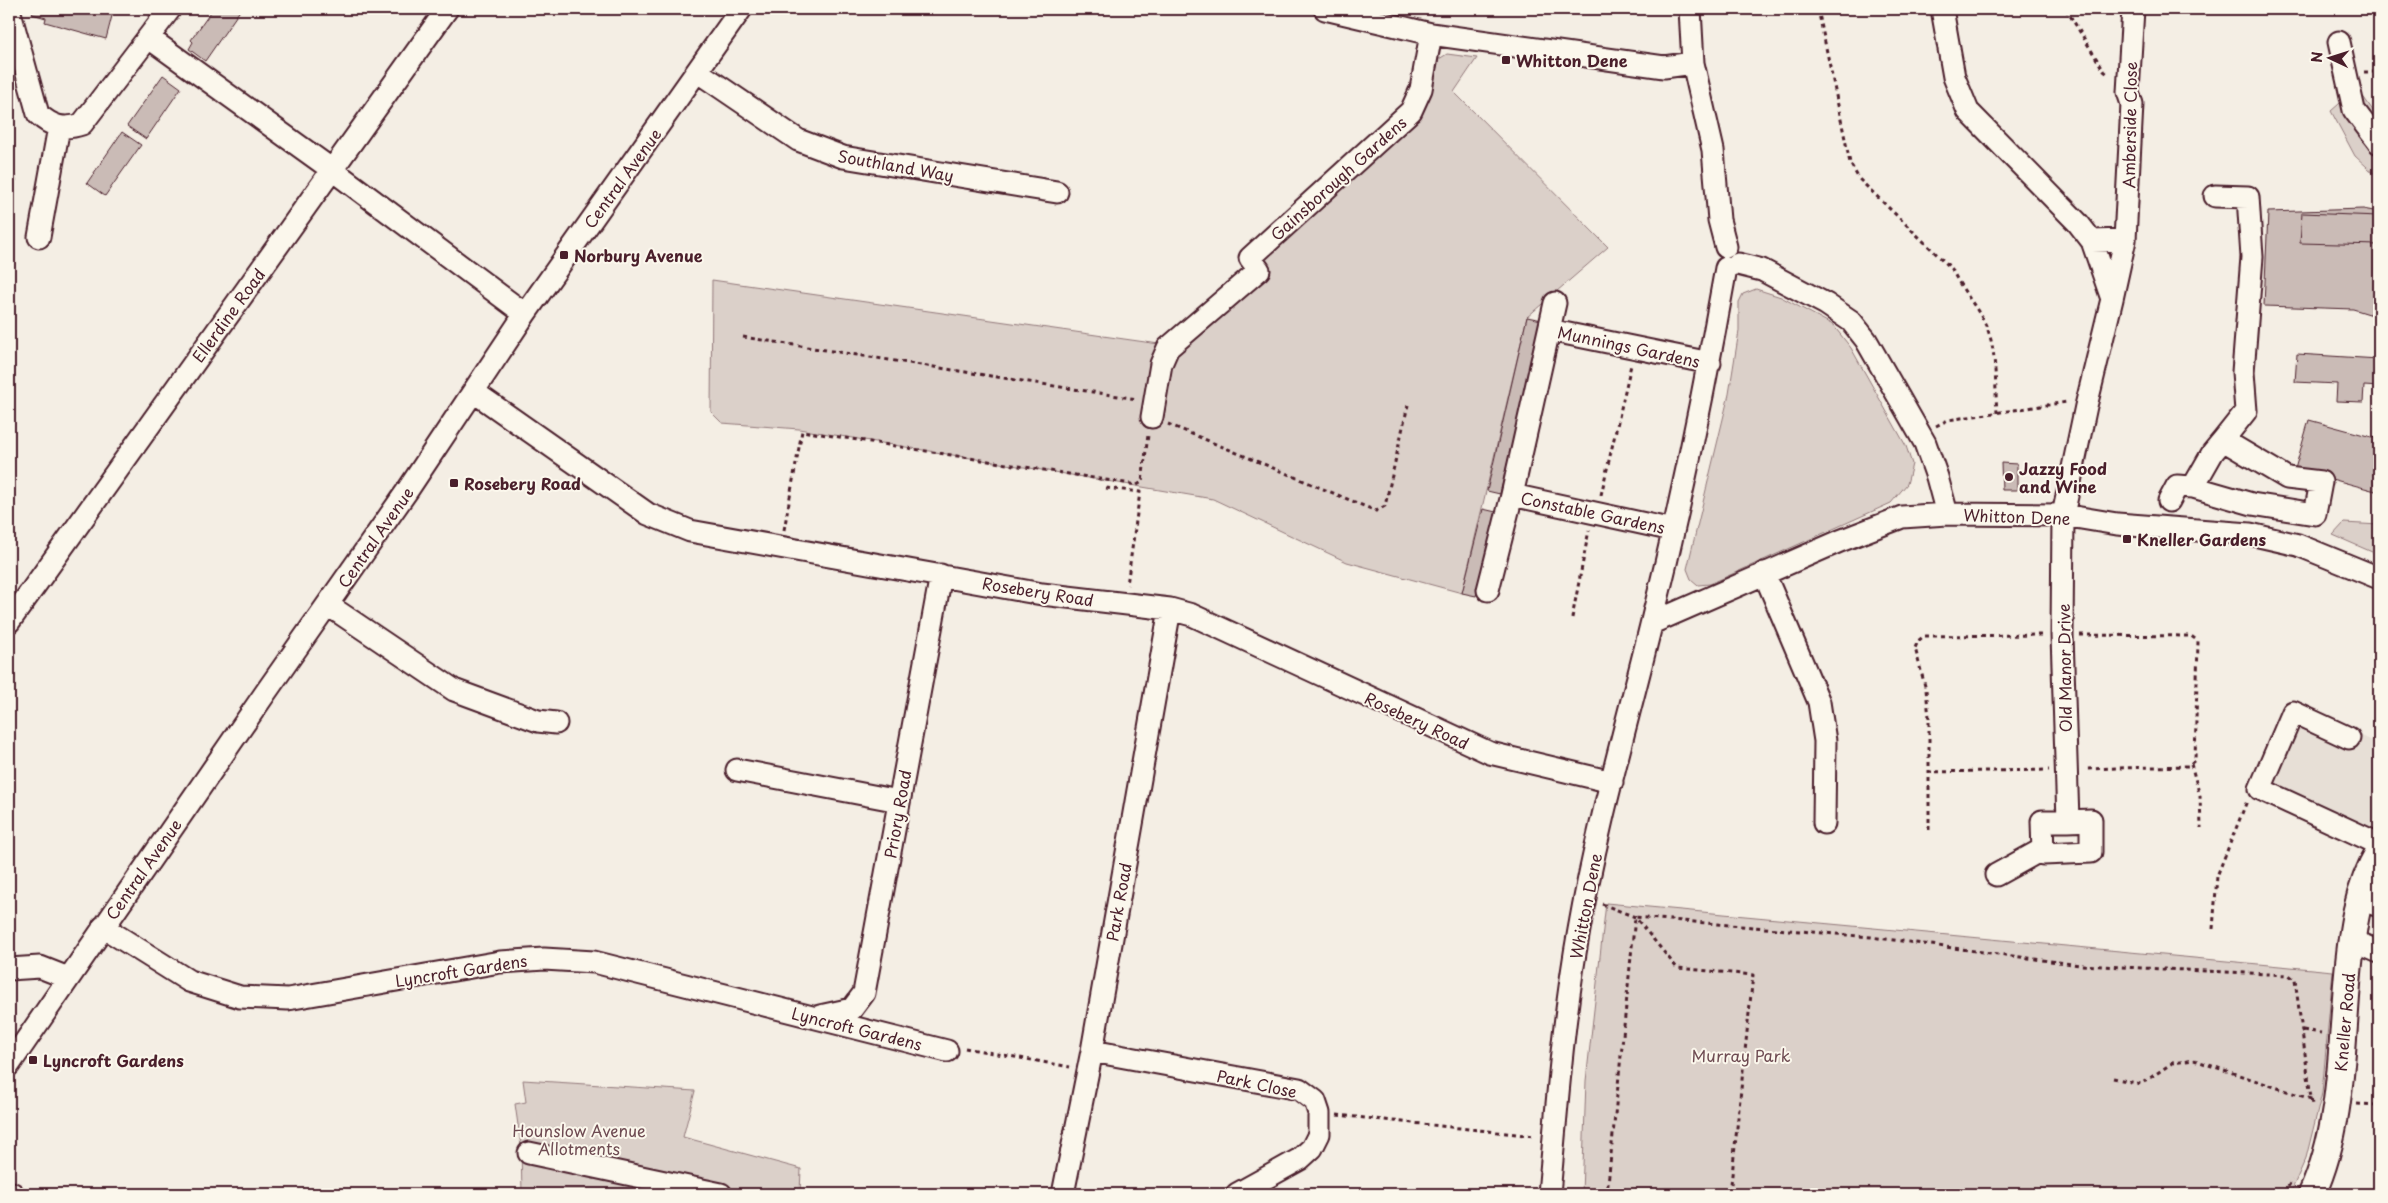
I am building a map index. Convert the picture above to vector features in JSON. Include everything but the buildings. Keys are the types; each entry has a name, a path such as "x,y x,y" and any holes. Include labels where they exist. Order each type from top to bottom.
{"main road":[{"name":"Kneller Road","path":"2312,1194 2328,1148 2325,1101 2353,923 2370,902 2370,868 2379,852"}],"street":[{"path":"10,17 38,114 46,122 59,127 71,128 82,124 170,9"},
{"name":"Ellerdine Road","path":"9,622 447,9"},
{"name":"Central Avenue","path":"9,1065 328,605 525,314 741,9"},
{"path":"1325,9 1431,34 1664,67 1693,63"},
{"path":"1690,9 1693,63 1713,150 1719,220 1726,247 1736,249 1740,256 1732,266"},
{"path":"1942,9 1954,78 1968,112 2078,223 2092,241 2112,300 2086,406 2063,515"},
{"name":"Amberside Close","path":"2112,300 2125,240 2132,104 2128,92 2133,9"},
{"name":"Gainsborough Gardens","path":"1158,419 1161,364 1168,348 1259,270 1250,258 1411,111 1421,89 1431,34"},
{"path":"149,38 332,169 525,314"},
{"path":"2339,42 2354,110 2379,143"},
{"name":"Southland Way","path":"698,72 798,140 843,157 1056,192"},
{"path":"39,237 59,127"},
{"path":"2193,487 2213,452 2246,411 2242,372 2252,257 2248,197 2215,196"},
{"path":"2092,241 2125,240"},
{"name":"Whitton Dene","path":"1549,1194 1562,1047 1584,903 1674,530 1732,266 1762,270 1826,304 1851,321 1866,340 1920,434 1937,477 1946,514"},
{"path":"1488,590 1512,495 1555,303"},
{"name":"Munnings Gardens","path":"1550,330 1710,363"},
{"name":"Rosebery Road","path":"474,392 648,514 690,531 1042,594 1170,609 1192,615 1490,753 1612,782"},
{"path":"2170,500 2177,486 2193,487 2252,504 2315,514 2321,482 2287,478 2223,440"},
{"name":"Constable Gardens","path":"1512,495 1674,530"},
{"name":"Whitton Dene","path":"1652,623 1902,517 1946,514 2063,515 2117,524 2250,534 2298,545 2379,578"},
{"name":"Old Manor Drive","path":"2063,515 2062,635 2068,821"},
{"path":"1764,574 1819,702 1825,741 1824,823"},
{"name":"Priory Road","path":"813,1016 852,1009 864,993 940,575"},
{"path":"328,605 454,690 538,721 556,723"},
{"name":"Park Road","path":"1064,1194 1090,1061 1170,609"},
{"path":"2349,738 2293,712 2260,789 2379,844"},
{"path":"737,770 899,801"},
{"path":"2091,820 2092,852 2043,854 2042,821 2068,821 2091,820"},
{"path":"1996,875 2043,850"},
{"name":"Lyncroft Gardens","path":"103,927 190,981 240,997 288,999 500,962 544,959 594,962 947,1051"},
{"path":"2351,940 2379,952"},
{"path":"9,969 40,967 68,978"},
{"name":"Park Close","path":"1090,1061 1299,1089 1315,1101 1319,1113"},
{"path":"1237,1194 1300,1159 1312,1148 1319,1134 1319,1113"},
{"path":"529,1153 721,1194"},
{"path":"9,1192 13,1194"}],"path":[{"path":"1818,9 1850,163 1859,179 1952,269 1956,280 1979,312 1988,331 1997,413"},
{"path":"2066,9 2104,71 2128,92"},
{"path":"743,337 1136,398"},
{"path":"1572,618 1595,512 1635,347"},
{"path":"1920,434 1948,420 2069,402 2086,406"},
{"path":"782,548 802,431 1136,484 1142,482 1158,419 1376,511 1385,506 1408,405"},
{"path":"1106,488 1140,492 1124,603"},
{"path":"1928,772 2188,766 2195,760 2198,641 2191,636 1924,636 1918,641 1915,648 1926,690 1929,717 1928,772 1929,830"},
{"path":"2191,764 2200,796 2201,828"},
{"path":"2213,929 2216,876 2247,801 2260,789"},
{"path":"1584,903 1605,905 1635,918 1871,937 2080,965 2289,975 2295,980 2325,1101"},
{"path":"1607,1194 1635,918"},
{"path":"1635,918 1677,968 1754,975 1730,1194"},
{"path":"947,1051 964,1048 1090,1061"},
{"path":"2113,1078 2142,1084 2172,1063 2194,1060 2325,1101"},
{"path":"1319,1113 1554,1138"}],"shaded area":[{"path":"2289,704 2373,741 2379,717 2379,814 2362,841 2252,789"}],"green space":[{"path":"1447,54 1477,58 1454,92 1608,247 1527,317 1462,593 1347,562 1213,499 799,429 722,423 711,412 712,280 1159,344 1167,362 1236,295 1270,274 1261,260 1419,118 1430,94 1439,59"},
{"path":"2357,88 2379,119 2379,178 2355,156 2331,111"},
{"path":"1756,289 1781,297 1833,325 1851,348 1906,446 1912,464 1907,484 1891,503 1710,584 1698,585 1691,579 1687,569 1729,394 1739,331 1739,302 1743,294"},
{"path":"2344,523 2379,525 2379,555 2333,535"},
{"name":"Murray Park","path":"1606,903 2333,971 2322,1093 2306,1158 2290,1194 1582,1194 1586,1081"},
{"name":"Hounslow Avenue Allotments","path":"523,1080 695,1091 683,1137 801,1169 800,1194 522,1194 521,1146 515,1104 526,1102"}],"place":[{"name":"Whitton Dene","path":"1506,60"},
{"name":"Norbury Avenue","path":"564,255"},
{"name":"Jazzy Food and Wine","path":"2009,477"},
{"name":"Rosebery Road","path":"454,483"},
{"name":"Kneller Gardens","path":"2127,539"},
{"name":"Lyncroft Gardens","path":"33,1060"}]}
